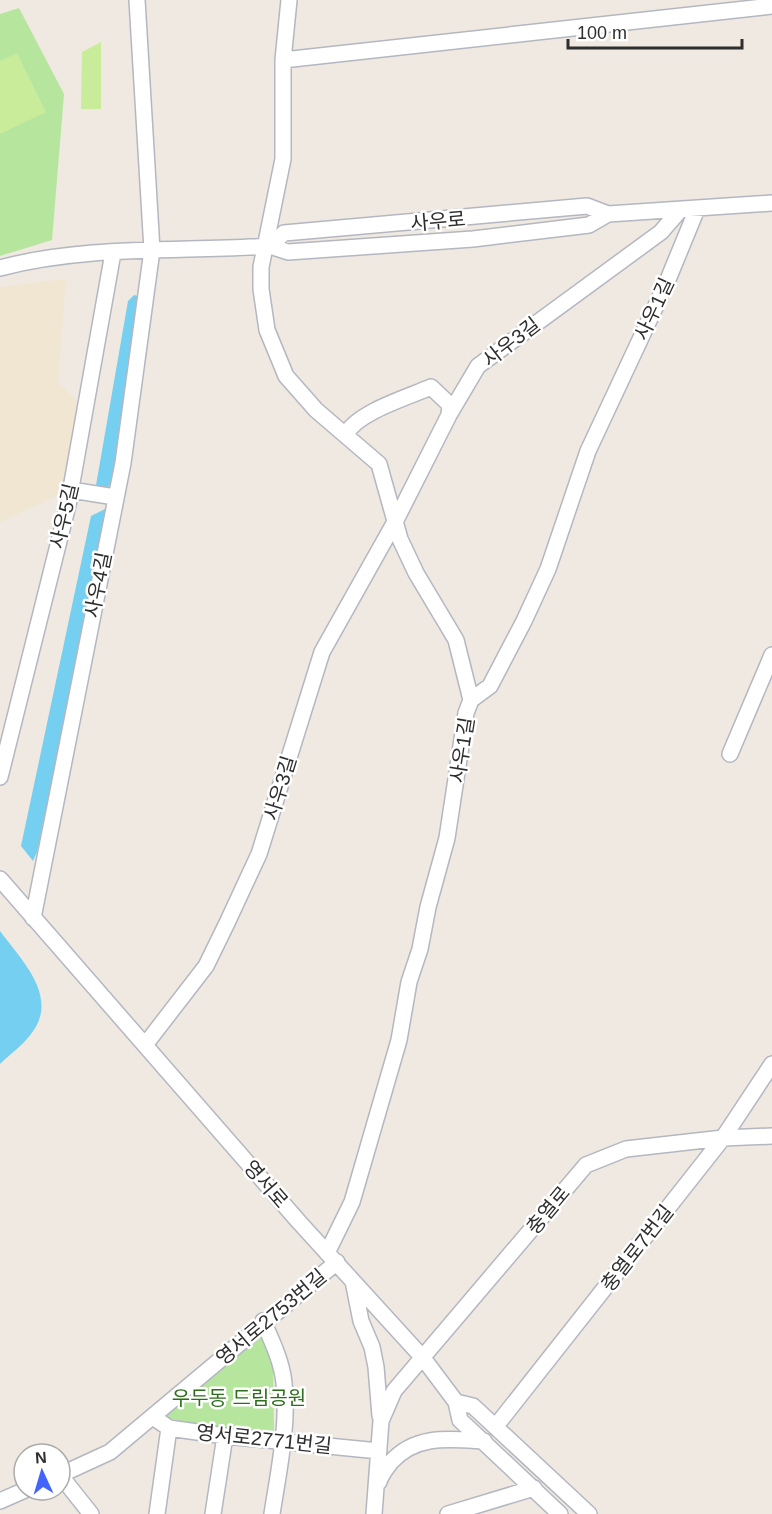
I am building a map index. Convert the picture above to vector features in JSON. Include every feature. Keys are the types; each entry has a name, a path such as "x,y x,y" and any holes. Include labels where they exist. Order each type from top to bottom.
{"street":[{"path":"137,0 152,250"},
{"path":"289,0 283,60 283,159 261,289 267,330 286,376 315,410 379,464 400,539 416,573 456,640 465,666 471,700"},
{"path":"283,60 772,6"},
{"name":"사우로","path":"0,268 113,253 267,246 284,233 587,206 608,214 772,203"},
{"name":"사우1길","path":"332,1258 352,1202 399,1040 409,982 420,949 428,907 447,838 466,713 471,700 490,686 548,569 588,452 667,282 697,209"},
{"name":"사우3길","path":"145,1045 206,966 259,854 322,652 396,520 449,415 478,366 660,232 680,210"},
{"name":"사우4길","path":"33,918 123,463 152,250"},
{"name":"사우5길","path":"0,777 71,490 113,253"},
{"path":"346,434 349,429 374,411 431,387 450,405 449,415"},
{"path":"71,490 115,496"},
{"path":"730,754 772,655"},
{"name":"영서로","path":"0,879 332,1258 423,1358"},
{"name":"충열로7번길","path":"496,1426 723,1138 772,1064"},
{"name":"충열로","path":"423,1358 586,1165 626,1149 723,1138 772,1136"},
{"name":"영서로2753번길","path":"72,1469 110,1452 263,1321 332,1258"},
{"path":"353,1281 361,1321 372,1347 376,1367 381,1424 374,1514"},
{"path":"263,1321 274,1346 285,1383 282,1443 272,1514"},
{"path":"381,1424 394,1391 423,1358 456,1402 460,1420 560,1514"},
{"path":"456,1402 473,1406 589,1514"},
{"name":"영서로2771번길","path":"153,1417 169,1428 282,1443 379,1450"},
{"path":"157,1514 169,1428"},
{"path":"213,1514 225,1436"},
{"path":"376,1497 381,1474 395,1458 414,1444 434,1439 484,1441"},
{"path":"448,1514 534,1488"},
{"path":"72,1490 91,1514"}],"shaded area":[{"path":"66,279 58,382 78,402 61,494 0,522 0,287"}],"green space":[{"path":"19,8 64,94 52,240 0,256 0,14"},
{"path":"101,42 101,109 81,109 82,52"},
{"path":"17,53 46,112 0,134 0,61"},
{"name":"우두동 드림공원","path":"264,1335 273,1349 274,1435 223,1431 160,1416"}],"water":[{"path":"134,295 145,298 112,484 101,492 95,491 128,301"},
{"path":"105,509 109,515 37,852 33,861 21,846 91,516"},
{"path":"0,931 35,980 40,993 41,1007 39,1020 31,1034 0,1064"}]}
